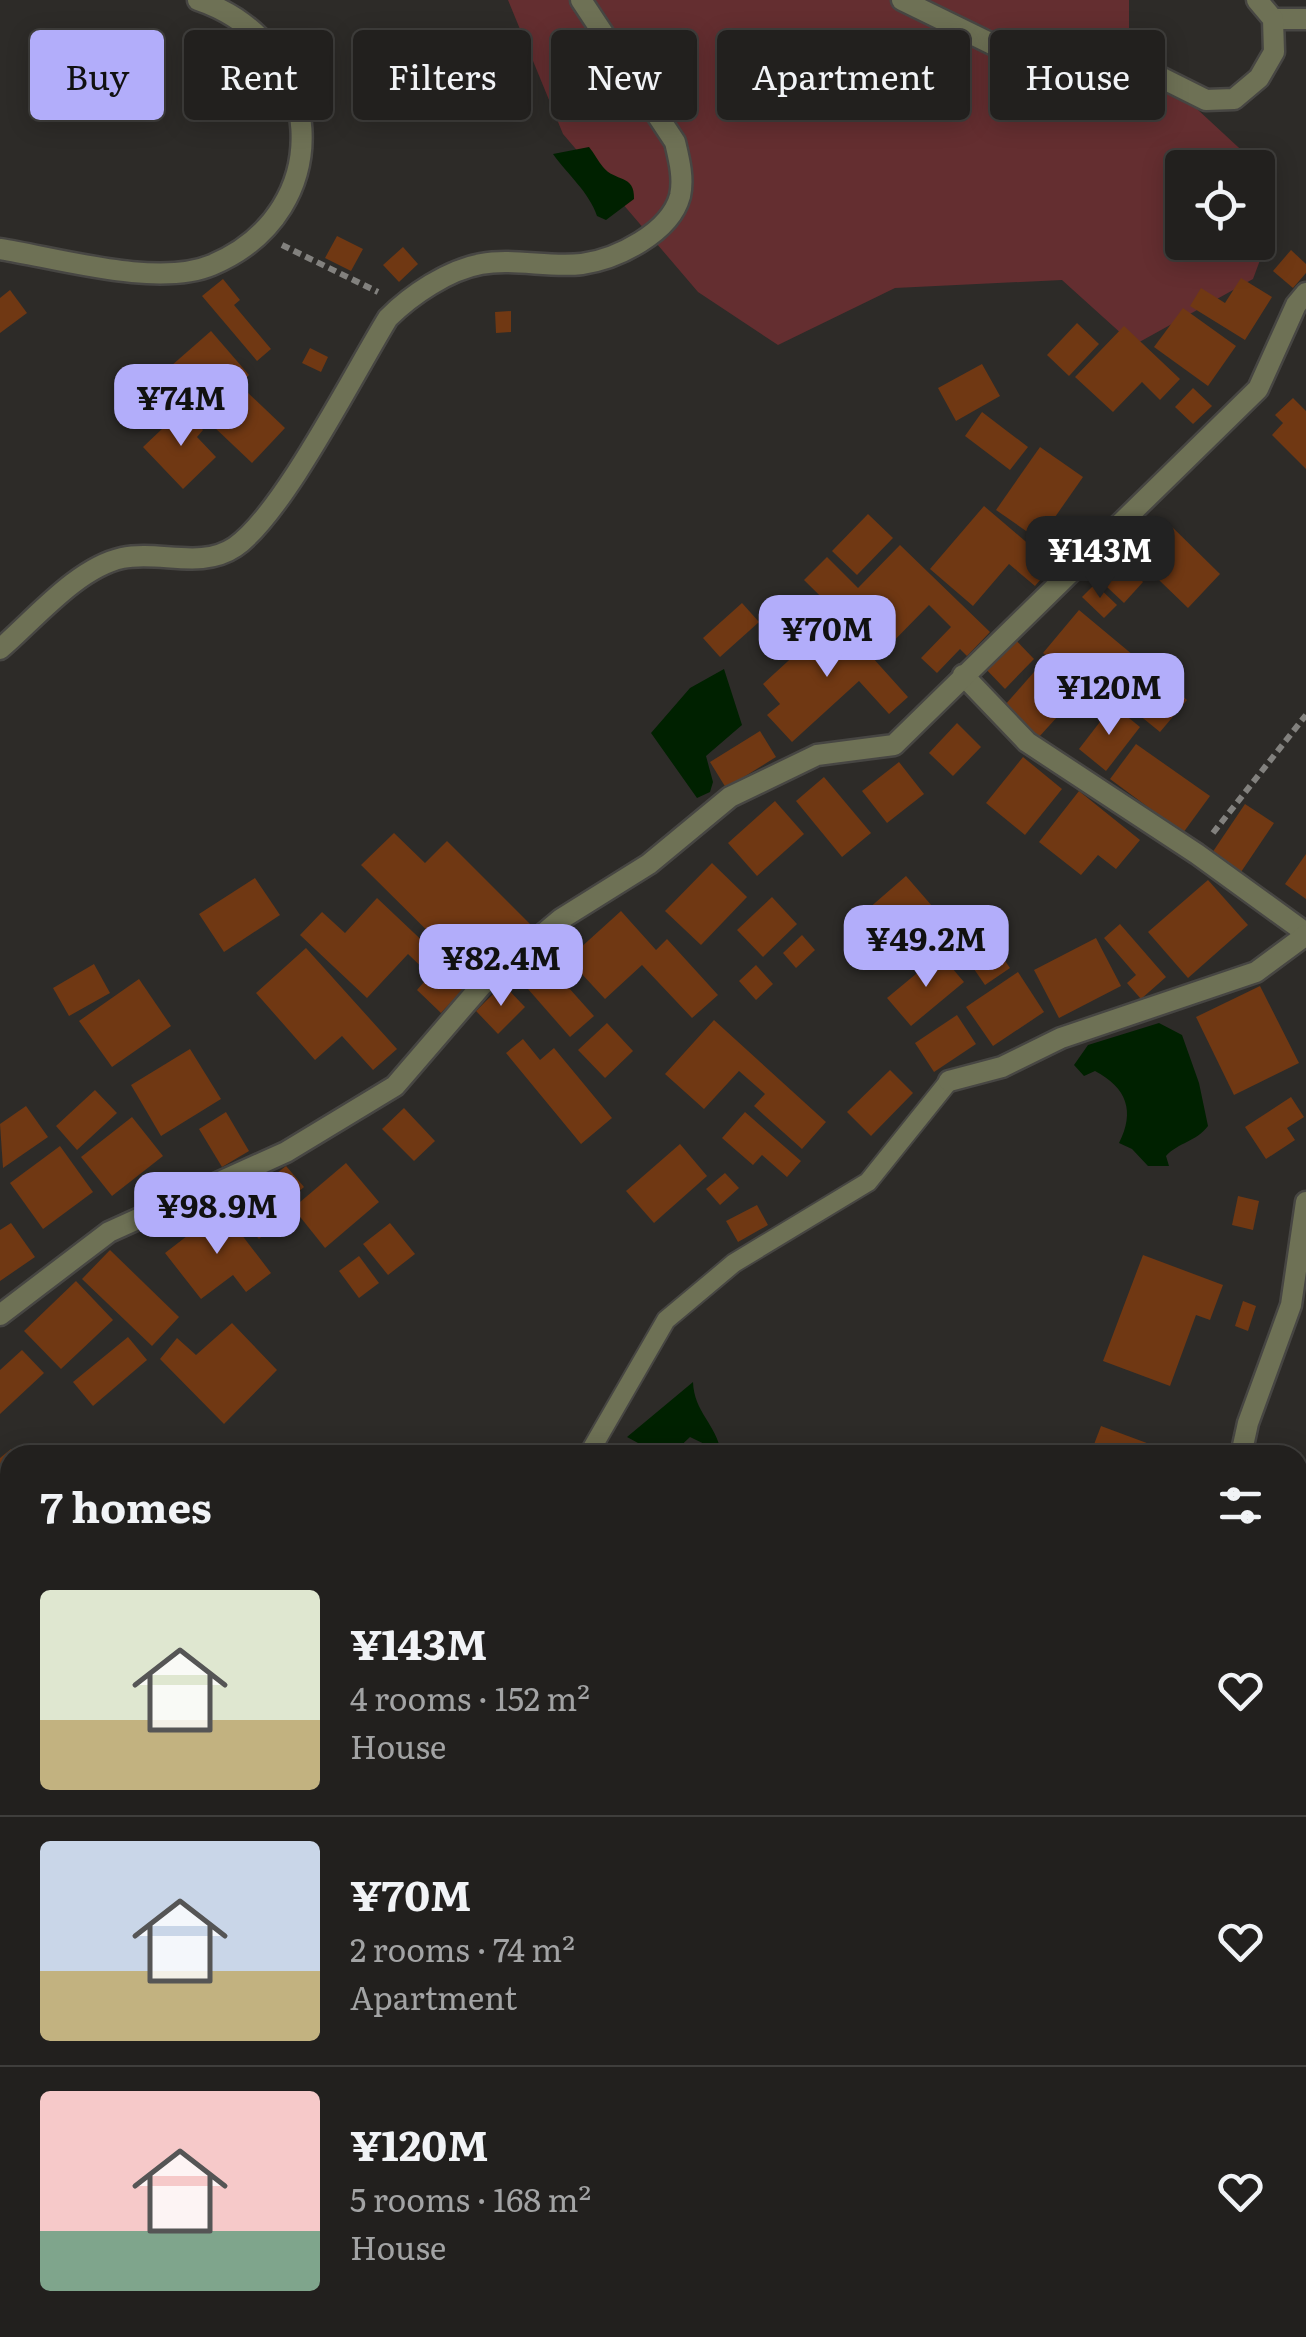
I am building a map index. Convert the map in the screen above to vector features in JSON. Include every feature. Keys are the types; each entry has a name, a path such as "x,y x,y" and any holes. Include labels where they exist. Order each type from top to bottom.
{"street":[{"path":"0,249 157,274 209,267 251,242 280,207 297,172 304,134 292,83 269,43 228,10 198,0"},
{"path":"0,648 96,567 125,557 210,558 234,547 269,513 394,312 413,295 479,264 582,264 631,249 658,226 680,198 681,169 675,142 582,0"},
{"path":"902,0 992,44 1033,54 1082,50 1134,64 1206,100 1234,99 1259,78 1274,52 1273,19 1257,0"},
{"path":"1273,19 1306,19"},
{"path":"0,1315 109,1232 286,1152 395,1086 482,985 561,919 648,864 730,798 817,755 894,745 1258,389 1296,305 1306,293"},
{"path":"949,1081 1002,1067 1061,1038 1256,972 1306,934 1197,854 1027,742 963,675"},
{"path":"1243,1445 1291,1305 1306,1202"}],"lane":[{"path":"594,1445 666,1320 734,1263 868,1182 949,1081"}],"path":[{"path":"251,242 277,243 372,287 394,312"},
{"path":"1197,854 1274,750 1306,715"}],"shaded area":[{"path":"508,0 1129,0 1129,30 990,30 990,120 1165,120 1165,79 1241,150 1165,150 1165,260 1260,260 1253,279 1134,345 1062,280 895,288 778,345 698,292 563,134 557,120 697,120 697,30 551,30 551,105 531,56 531,30 520,30"},
{"path":"589,147 603,167 628,182 633,191 634,199 606,220 597,216 584,191 553,154"},
{"path":"724,669 742,725 706,756 713,782 710,792 697,798 651,733 690,688"},
{"path":"1159,1023 1182,1035 1199,1083 1208,1126 1166,1156 1169,1166 1148,1166 1132,1149 1119,1143 1127,1111 1121,1093 1095,1071 1084,1076 1074,1065 1088,1045"},
{"path":"693,1382 697,1402 719,1445 707,1445 690,1437 682,1445 642,1445 627,1437"}],"building":[{"path":"337,236 363,249 351,271 325,258"},
{"path":"403,247 418,264 399,282 383,265"},
{"path":"1291,250 1306,264 1306,273 1293,288 1273,271"},
{"path":"1241,278 1272,297 1245,340 1190,306 1201,288 1225,303"},
{"path":"223,279 240,300 234,305 271,349 257,361 202,296"},
{"path":"10,290 27,313 0,333 0,298"},
{"path":"1183,308 1236,346 1208,386 1154,347"},
{"path":"511,311 511,332 496,333 495,312"},
{"path":"1077,323 1099,344 1069,376 1047,355"},
{"path":"1124,326 1180,379 1160,400 1142,382 1113,412 1075,377"},
{"path":"211,331 249,375 210,409 171,366"},
{"path":"310,348 328,357 321,372 302,363"},
{"path":"982,364 1000,396 956,421 938,388"},
{"path":"1193,388 1212,406 1193,424 1175,407"},
{"path":"246,391 285,428 252,463 213,426"},
{"path":"1293,398 1306,411 1306,469 1272,435 1283,423 1275,415"},
{"path":"183,409 203,430 197,437 216,457 183,489 143,447"},
{"path":"982,412 1028,447 1010,470 965,436"},
{"path":"1040,447 1083,477 1039,540 996,510"},
{"path":"984,506 1053,565 1035,586 1009,564 973,606 930,569"},
{"path":"868,514 893,538 857,575 832,551"},
{"path":"1165,520 1220,574 1188,608 1132,554"},
{"path":"900,545 990,632 967,656 960,649 937,673 921,658 951,627 929,605 880,655 804,580 827,557 858,588"},
{"path":"1109,549 1143,582 1124,603 1089,570"},
{"path":"1095,584 1117,605 1104,618 1082,597"},
{"path":"742,603 759,622 720,657 703,638"},
{"path":"1079,610 1187,700 1160,732 1133,710 1146,694 1125,677 1119,683 1103,669 1086,689 1043,653"},
{"path":"836,617 908,697 889,714 859,681 792,742 767,715 780,704 763,684"},
{"path":"1013,637 1034,659 1005,689 983,666"},
{"path":"1042,663 1077,695 1039,737 1004,706"},
{"path":"1113,705 1140,727 1106,771 1079,749"},
{"path":"957,723 981,747 953,776 929,753"},
{"path":"760,731 776,757 726,788 710,762"},
{"path":"1136,744 1210,796 1183,833 1110,779"},
{"path":"1023,757 1062,789 1025,835 986,803"},
{"path":"899,762 924,794 887,823 862,791"},
{"path":"824,777 871,833 842,857 796,801"},
{"path":"1079,791 1140,840 1116,869 1098,855 1081,875 1039,842"},
{"path":"775,801 804,834 757,876 728,843"},
{"path":"1245,804 1274,823 1241,872 1212,853"},
{"path":"394,833 425,863 447,841 530,924 476,979 361,865"},
{"path":"1306,854 1306,899 1285,884"},
{"path":"712,863 747,897 701,945 665,911"},
{"path":"906,876 952,929 930,949 914,930 876,963 845,929"},
{"path":"255,878 280,915 224,952 199,914"},
{"path":"1208,880 1248,925 1188,978 1148,932"},
{"path":"772,897 797,924 763,957 737,930"},
{"path":"377,898 468,984 441,1013 417,990 430,975 408,954 367,998 300,935 322,912 345,933"},
{"path":"621,911 656,950 667,939 718,995 692,1018 642,965 605,999 568,959"},
{"path":"1120,924 1166,977 1141,999 1127,983 1136,975 1104,938"},
{"path":"802,935 815,950 796,968 783,953"},
{"path":"1096,938 1121,986 1059,1018 1034,970"},
{"path":"306,948 397,1049 373,1070 342,1036 315,1060 256,993"},
{"path":"999,952 1010,968 985,985 974,969"},
{"path":"940,954 964,982 911,1026 887,998"},
{"path":"94,964 110,993 69,1016 53,988"},
{"path":"756,965 773,984 756,1000 739,981"},
{"path":"551,968 594,1016 570,1037 528,989"},
{"path":"1018,972 1044,1012 993,1046 966,1007"},
{"path":"139,979 171,1026 112,1067 79,1021"},
{"path":"503,984 525,1007 498,1034 476,1011"},
{"path":"1260,986 1299,1063 1234,1095 1196,1017"},
{"path":"957,1015 976,1044 934,1072 915,1043"},
{"path":"714,1020 826,1122 802,1149 754,1106 765,1094 739,1071 704,1109 665,1074"},
{"path":"607,1023 633,1051 605,1078 578,1050"},
{"path":"523,1039 540,1060 554,1048 612,1118 581,1144 506,1053"},
{"path":"190,1049 221,1099 161,1136 131,1085"},
{"path":"890,1070 913,1093 871,1136 847,1112"},
{"path":"95,1090 117,1113 77,1150 56,1126"},
{"path":"1291,1097 1304,1117 1287,1128 1295,1140 1266,1159 1245,1127"},
{"path":"26,1106 48,1137 3,1168 0,1124"},
{"path":"404,1108 435,1141 414,1161 382,1129"},
{"path":"226,1112 249,1151 222,1167 199,1129"},
{"path":"745,1112 801,1161 787,1177 762,1155 753,1165 722,1138"},
{"path":"132,1117 163,1156 112,1196 81,1157"},
{"path":"680,1144 707,1176 654,1223 626,1191"},
{"path":"60,1146 93,1192 43,1229 10,1183"},
{"path":"346,1163 379,1202 325,1248 293,1208"},
{"path":"286,1166 304,1187 285,1203 267,1181"},
{"path":"725,1173 739,1188 720,1205 706,1189"},
{"path":"255,1188 282,1218 259,1239 231,1209"},
{"path":"1238,1196 1259,1201 1253,1230 1232,1225"},
{"path":"757,1205 768,1225 738,1242 726,1221"},
{"path":"222,1209 271,1273 246,1292 233,1275 201,1299 165,1253"},
{"path":"11,1223 35,1257 0,1281 0,1230"},
{"path":"390,1223 415,1254 388,1275 363,1244"},
{"path":"110,1250 179,1317 152,1346 82,1279"},
{"path":"1143,1255 1223,1285 1210,1320 1196,1315 1170,1386 1103,1361"},
{"path":"359,1256 379,1283 359,1298 339,1271"},
{"path":"76,1281 113,1320 61,1369 24,1331"},
{"path":"1243,1301 1256,1306 1248,1331 1235,1326"},
{"path":"232,1323 277,1370 224,1424 160,1359 177,1338 196,1355"},
{"path":"128,1337 147,1360 93,1406 73,1382"},
{"path":"22,1350 44,1373 0,1414 0,1370"},
{"path":"1101,1426 1152,1445 1094,1445"}]}
